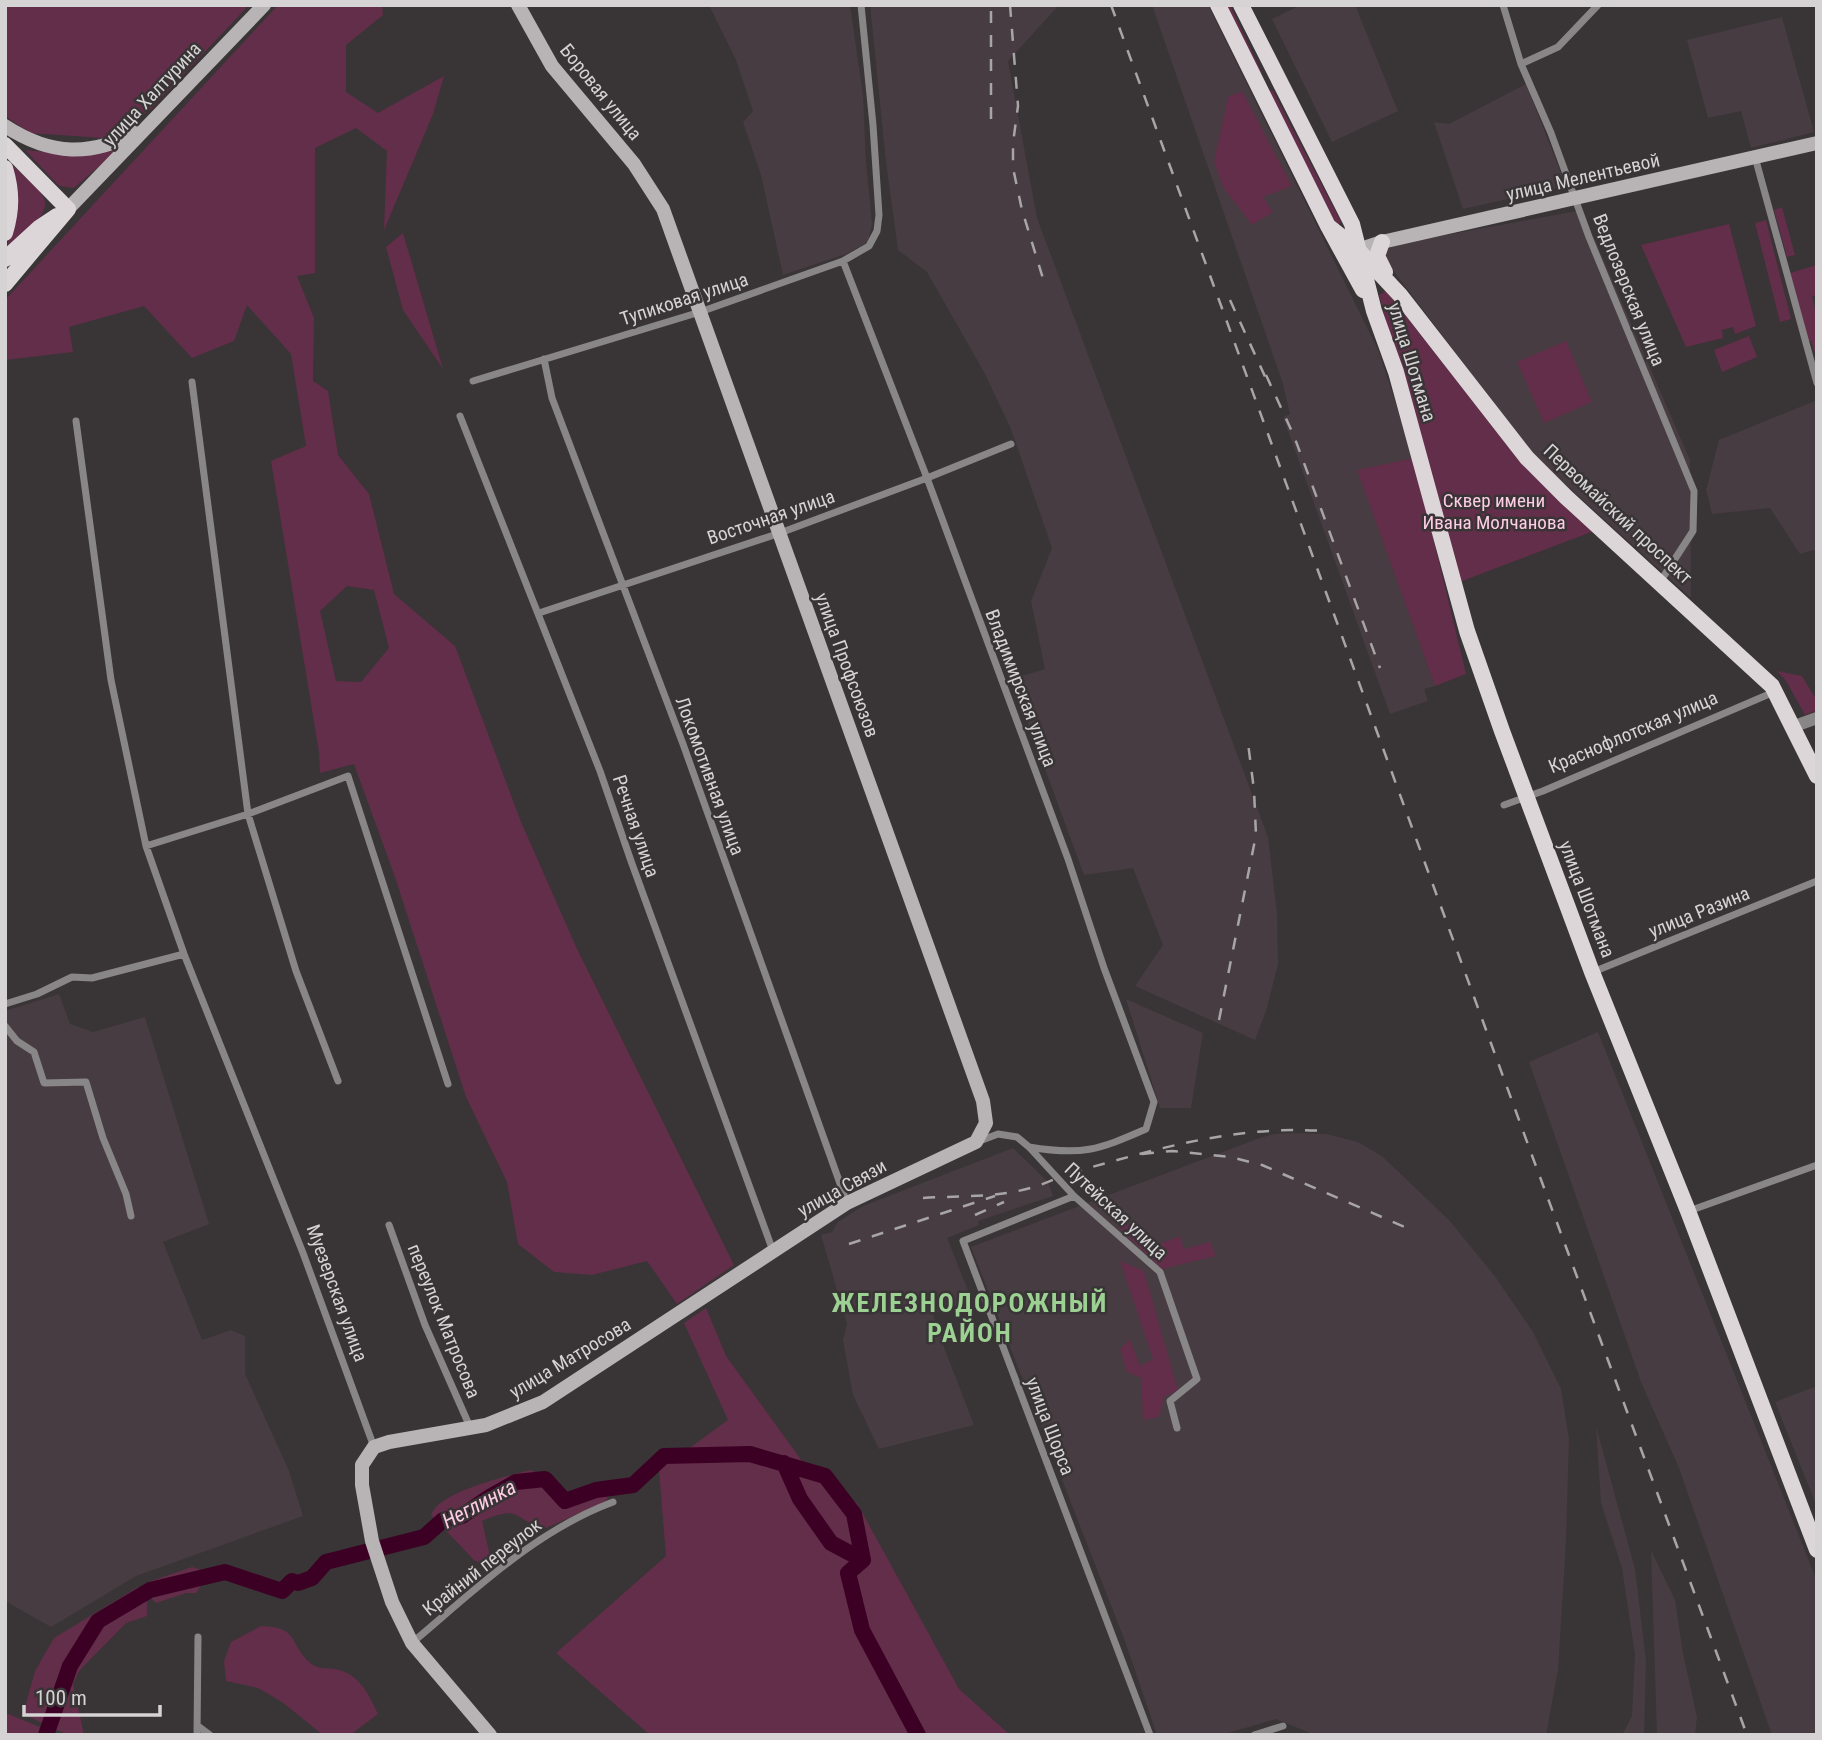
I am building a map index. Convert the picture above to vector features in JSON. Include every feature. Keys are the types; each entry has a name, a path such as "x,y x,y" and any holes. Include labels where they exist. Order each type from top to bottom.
{"main road":[{"name":"улица Халтурина","path":"68,209 264,5"},
{"name":"Боровая улица","path":"518,5 552,66 634,164 658,201"},
{"name":"Первомайский проспект","path":"1218,5 1328,226 1372,304"},
{"name":"Первомайский проспект","path":"1241,5 1352,224 1358,250"},
{"path":"1258,86 1277,76"},
{"path":"5,126 27,140 54,148 91,149 116,144 152,124"},
{"name":"улица Мелентьевой","path":"1358,250 1382,242 1817,143"},
{"path":"5,145 68,209"},
{"path":"5,168 11,189 11,215 5,233"},
{"name":"улица Профсоюзов","path":"658,201 983,1101 986,1123 976,1142"},
{"path":"5,259 39,228 68,209"},
{"path":"5,284 68,209"},
{"path":"1352,224 1360,234 1372,241 1382,242 1377,256 1395,290"},
{"name":"Первомайский проспект","path":"1328,226 1358,250 1395,290 1527,458 1772,686 1817,776"},
{"name":"улица Шотмана","path":"1358,250 1372,304 1396,372 1467,631 1592,972 1688,1211 1817,1550"},
{"path":"1372,304 1378,285 1395,290"},
{"name":"улица Связи","path":"732,1277 848,1203 976,1142"},
{"name":"улица Матросова","path":"374,1447 485,1425 543,1402 732,1277"},
{"path":"374,1447 362,1465 362,1485 372,1541 397,1613 412,1643 490,1735"}],"street":[{"name":"Тупиковая улица","path":"473,381 700,312 843,261 869,246 877,231 879,215 861,5"},
{"name":"Ведлозерская улица","path":"1503,5 1521,64 1694,491 1693,531 1660,582"},
{"path":"1521,64 1558,47 1598,5"},
{"path":"1755,156 1817,383"},
{"name":"Владимирская улица","path":"843,261 927,478 1068,859 1104,968 1154,1102 1146,1129 1105,1147 1070,1153 1029,1147"},
{"name":"Локомотивная улица","path":"544,359 552,398 683,744 848,1203"},
{"path":"192,382 248,814 296,971 338,1081"},
{"name":"Речная улица","path":"460,416 600,771 773,1251"},
{"name":"Муезерская улица","path":"76,421 111,680 146,846 184,954 303,1253 374,1447"},
{"name":"Восточная улица","path":"539,613 780,533 1011,444"},
{"name":"Краснофлотская улица","path":"1504,806 1775,692"},
{"path":"1792,727 1817,718"},
{"path":"146,846 248,814 348,776 448,1084"},
{"name":"улица Разина","path":"1592,972 1817,881"},
{"path":"5,1004 37,994 72,976 92,978 184,954"},
{"path":"5,1026 17,1041 34,1052 44,1083 86,1082 131,1216"},
{"name":"Путейская улица","path":"976,1142 998,1135 1017,1137 1074,1196 1160,1272 1197,1379 1170,1401 1177,1428"},
{"path":"1688,1211 1817,1165"},
{"name":"улица Щорса","path":"1074,1196 963,1241 1150,1735"},
{"name":"переулок Матросова","path":"389,1225 425,1325 470,1427"},
{"name":"Крайний переулок","path":"412,1643 533,1544 594,1509 613,1502"},
{"path":"198,1637 197,1730 210,1735"},
{"path":"1254,1735 1283,1726"}],"shaded area":[{"path":"709,5 850,5 863,96 872,224 868,242 846,254 783,275 761,175 743,122 753,111 736,60"},
{"path":"870,5 1059,5 1008,61 1037,218 1268,837 1277,914 1278,964 1266,1011 1255,1040 1135,986 1163,945 1133,868 1084,875 1012,679 1045,669 1031,601 1052,548 1011,429 984,372 927,272 898,250"},
{"path":"1152,5 1208,5 1378,350 1414,458 1358,471 1435,686 1424,689 1428,701 1390,714 1283,417 1290,414 1283,384"},
{"path":"1301,5 1355,5 1398,111 1332,142 1272,19"},
{"path":"1782,17 1814,132 1751,148 1741,111 1708,118 1687,40"},
{"path":"1526,84 1566,186 1463,209 1434,122 1449,124"},
{"path":"1582,210 1690,460 1691,598 1534,456 1389,265 1385,254 1390,247 1403,243"},
{"path":"1817,400 1817,549 1800,554 1770,508 1712,514 1706,490 1719,440"},
{"path":"59,994 70,1024 93,1032 145,1017 209,1224 163,1242 202,1340 231,1330 245,1336 245,1374 289,1471 303,1516 136,1576 51,1627 5,1601 5,1011"},
{"path":"1126,999 1203,1033 1191,1108 1160,1108"},
{"path":"1598,1032 1817,1581 1817,1735 1772,1735 1679,1468 1641,1382 1529,1062"},
{"path":"1291,1133 1326,1134 1358,1142 1383,1157 1449,1220 1494,1275 1533,1332 1561,1389 1569,1439 1566,1541 1558,1670 1546,1735 1315,1735 1276,1719 1221,1735 1157,1735 1125,1641 971,1247 1257,1139"},
{"path":"1013,1148 1048,1182 1053,1196 978,1221 979,1225 947,1238 972,1300 933,1314 937,1328 943,1326 946,1335 940,1337 974,1425 879,1449 853,1395 843,1340 847,1324 821,1235 832,1232 838,1222 863,1206"},
{"path":"1814,1387 1817,1394 1817,1507 1775,1402"},
{"path":"1596,1426 1635,1569 1646,1661 1644,1735 1622,1735 1632,1716 1635,1655 1622,1568 1601,1503"},
{"path":"1651,1550 1675,1600 1697,1717 1695,1735 1657,1735"}],"green space":[{"path":"5,5 249,5 150,110 103,138 30,133 5,116"},
{"path":"278,5 382,5 383,15 346,45 346,92 378,113 444,76 433,114 384,230 387,151 356,128 315,148 315,273 297,276 314,318 313,381 328,391 338,455 369,494 394,594 455,646 521,822 577,949 734,1265 677,1304 647,1261 592,1275 554,1272 518,1244 507,1182 466,1097 395,877 354,764 320,773 319,752 271,461 306,446 291,354 247,305 234,341 192,358 144,306 69,327 73,352 5,360 5,300","holes":["347,586 374,590 389,648 361,682 336,681 320,611"]},
{"path":"1224,5 1230,5 1262,73 1259,74"},
{"path":"1270,90 1273,91 1341,222 1339,224 1336,224"},
{"path":"1242,91 1292,186 1263,197 1273,212 1252,225 1223,187 1214,162 1228,97"},
{"path":"25,150 72,153 118,150 74,188 59,186"},
{"path":"8,161 36,187 45,203 39,219 5,250 13,226 15,206"},
{"path":"1782,207 1795,255 1787,257 1774,210"},
{"path":"1766,220 1791,319 1780,322 1755,223"},
{"path":"1729,224 1756,326 1735,334 1733,327 1722,330 1723,338 1686,347 1641,245"},
{"path":"403,233 443,369 403,310 386,247"},
{"path":"1817,265 1817,295 1812,296 1817,317 1817,359 1811,341 1808,341 1790,273"},
{"name":"Сквер имени Ивана Молчанова","path":"1386,291 1523,464 1594,531 1457,583 1379,295"},
{"path":"1749,336 1757,357 1722,372 1714,350"},
{"path":"1566,341 1592,402 1544,423 1517,362"},
{"path":"1414,458 1466,674 1435,686 1357,470"},
{"path":"1777,671 1802,676 1817,701 1817,710 1805,715 1786,681"},
{"path":"1133,1223 1159,1244 1180,1236 1184,1249 1210,1242 1216,1256 1162,1269 1118,1227"},
{"path":"1120,1261 1144,1271 1178,1390 1164,1397 1159,1417 1143,1420 1141,1378 1127,1372 1120,1349 1130,1339 1140,1366 1153,1359"},
{"path":"706,1308 726,1356 815,1479 857,1503 959,1689 1010,1735 650,1735 556,1653 666,1556 659,1470 728,1420 684,1323"},
{"path":"530,1470 535,1472 563,1506 603,1491 608,1496 606,1501 544,1529 510,1513 482,1521 490,1556 483,1565 474,1560 431,1515 446,1499 460,1492"},
{"path":"192,1567 199,1569 202,1584 196,1593 186,1593 156,1603 152,1599 151,1581"},
{"path":"138,1587 147,1601 147,1616 126,1623 79,1671 73,1684 84,1735 68,1735 23,1714 35,1671 54,1638"},
{"path":"261,1626 274,1627 289,1634 305,1658 315,1666 350,1674 366,1692 378,1714 350,1735 323,1735 282,1702 258,1688 226,1681 224,1661 231,1642"},
{"path":"6,1713 59,1735 5,1735"}],"waterway":[{"name":"Неглинка","path":"46,1735 70,1666 98,1621 150,1590 225,1572 282,1591 292,1581 298,1583 312,1578 326,1562 424,1537 443,1520 462,1516 516,1482 545,1479 565,1501 596,1490 633,1485 664,1456 750,1454 825,1476 854,1514 863,1560 848,1573 862,1630 918,1735"},
{"path":"784,1463 800,1499 831,1543 863,1560"}],"railway":[{"path":"991,5 991,119"},
{"path":"1010,5 1018,106 1013,168 1022,210 1045,285"},
{"path":"1111,5 1747,1735"},
{"path":"1230,300 1268,383"},
{"path":"1266,375 1294,436 1380,668"},
{"path":"1219,1020 1256,835 1248,743"},
{"path":"1070,1173 1227,1135 1291,1130 1325,1131"},
{"path":"1142,1154 1172,1151 1230,1157 1262,1165 1414,1231"},
{"path":"923,1198 1008,1193 1025,1190 1057,1178"},
{"path":"849,1244 995,1196"},
{"path":"975,1215 1004,1202"}],"district":[{"name":"ЖЕЛЕЗНОДОРОЖНЫЙ РАЙОН","path":"970,1318"}]}
